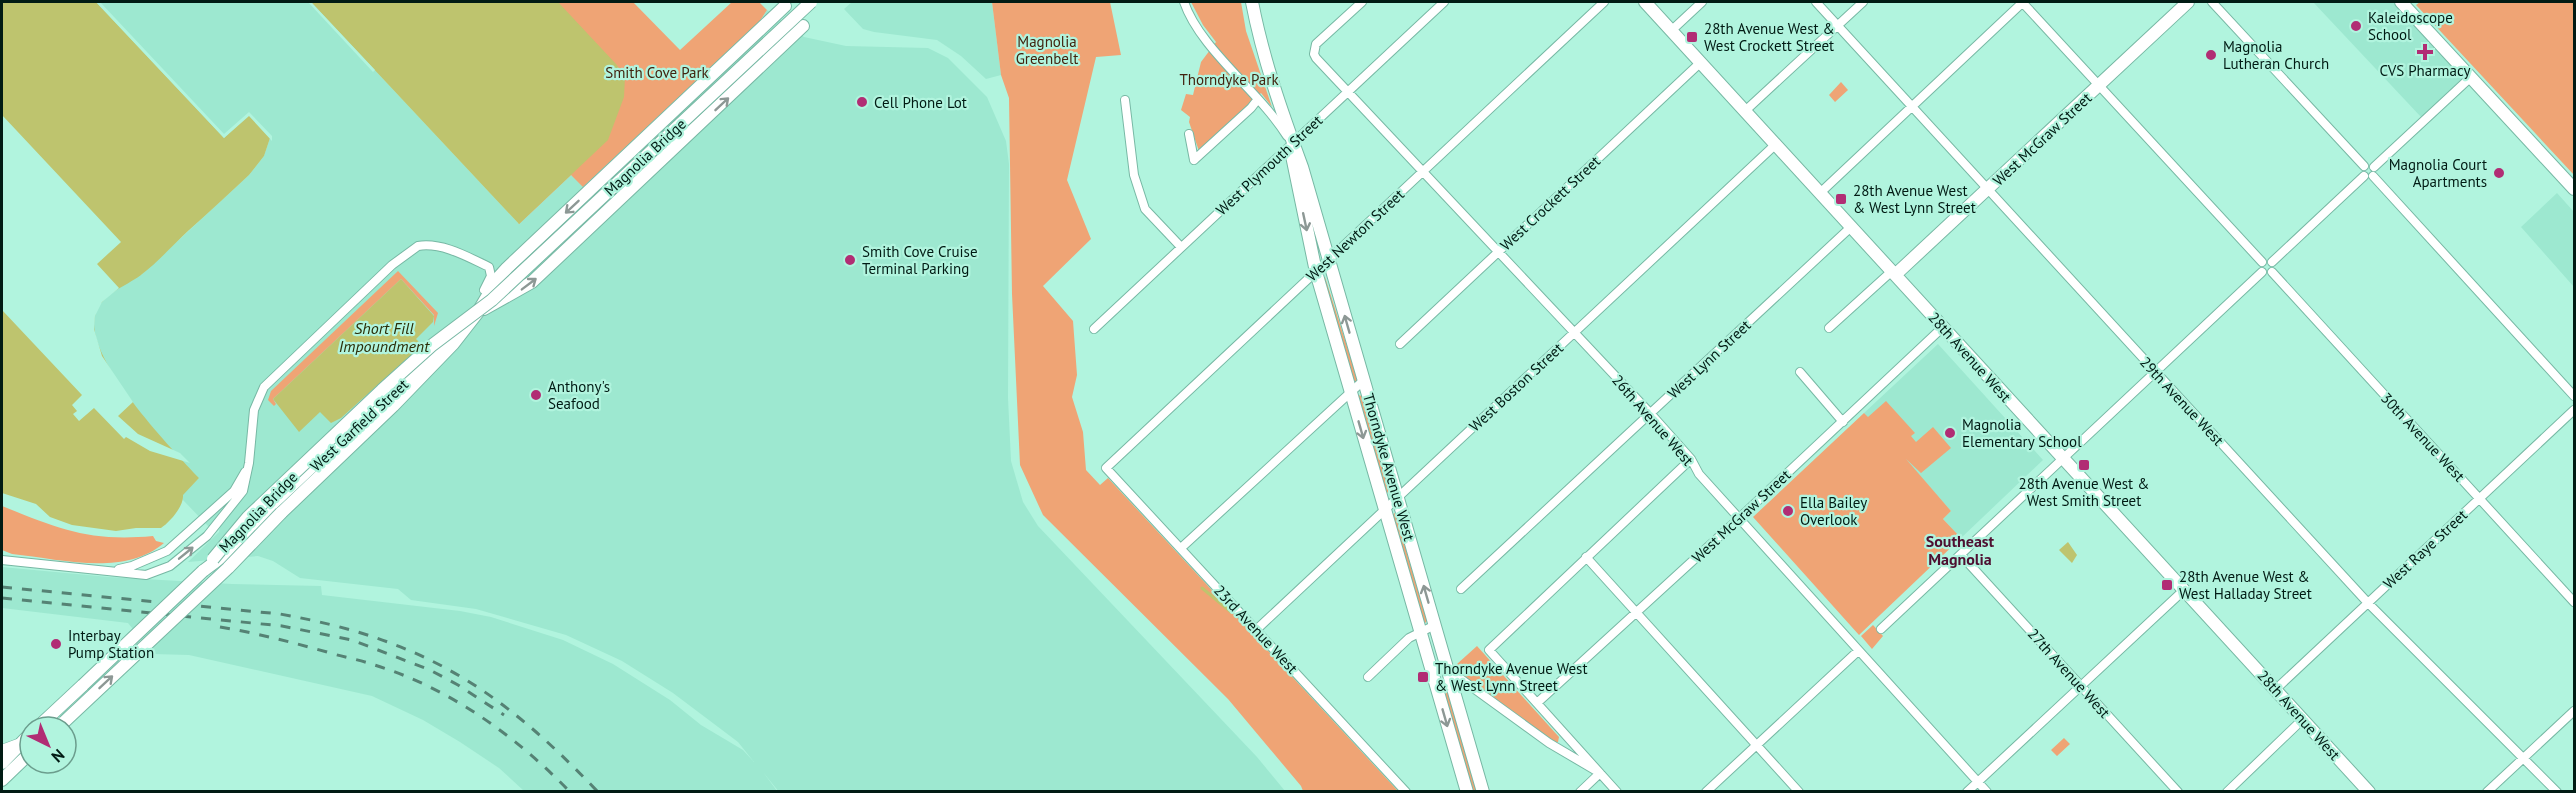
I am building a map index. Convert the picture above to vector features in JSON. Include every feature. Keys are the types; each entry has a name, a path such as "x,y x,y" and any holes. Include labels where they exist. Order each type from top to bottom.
{"main road":[{"name":"Magnolia Bridge","path":"51,715 203,571 248,517 382,390 431,346 478,312 811,2"},
{"name":"Thorndyke Avenue West","path":"1252,2 1257,29 1291,144 1302,167 1482,792"},
{"name":"28th Avenue West","path":"1645,2 2369,792"},
{"name":"West McGraw Street","path":"1893,273 1988,189 2188,2"},
{"path":"2404,3 2574,189"},
{"path":"478,312 498,278 507,268 783,4"},
{"path":"478,312 532,282 804,26"},
{"name":"Thorndyke Avenue West","path":"1291,144 1292,166 1316,272 1467,792"},
{"name":"Magnolia Bridge","path":"203,571 281,513 393,406 453,344 478,312"},
{"name":"Magnolia Bridge","path":"71,715 205,590 281,513"},
{"path":"213,559 257,521"},
{"path":"205,590 209,580 257,521"},
{"path":"2,752 18,751"},
{"path":"2,763 18,754"},
{"path":"2,780 18,758"}],"street":[{"path":"1184,2 1200,32 1258,99 1291,144"},
{"name":"26th Avenue West","path":"1362,2 1316,44 1314,54 1650,413 1691,459 1699,474 1987,792"},
{"name":"West Plymouth Street","path":"1094,329 1444,2"},
{"name":"West Newton Street","path":"1106,468 1604,2"},
{"path":"1672,30 1702,2"},
{"name":"29th Avenue West","path":"1816,2 2368,603 2557,792"},
{"path":"1745,111 1863,2"},
{"path":"1820,193 2022,2 2262,262"},
{"path":"2212,2 2364,166 2369,164 2370,173 2574,396"},
{"path":"783,4 804,26"},
{"name":"West Crockett Street","path":"1400,344 1701,62"},
{"path":"2272,262 2370,173 2471,76"},
{"path":"1189,134 1194,160 1258,99"},
{"path":"1125,100 1134,175 1145,209 1181,247"},
{"name":"West Boston Street","path":"1256,630 1776,144"},
{"name":"West Lynn Street","path":"1461,589 1851,227"},
{"name":"West Garfield Street","path":"110,571 146,575 170,566 207,536 243,491 249,463 254,410 264,387 411,249 424,245 465,255 489,267 491,276 477,303 455,331 385,401 257,521"},
{"path":"2262,262 2268,260 2272,262"},
{"path":"2262,262 2260,266 2262,272"},
{"path":"2262,272 2266,274 2272,272 2274,267 2272,262"},
{"path":"1881,629 2262,272"},
{"name":"30th Avenue West","path":"2272,272 2574,602"},
{"path":"1829,328 1893,273"},
{"name":"West McGraw Street","path":"1537,703 1740,518 1943,327"},
{"path":"1800,372 1843,422"},
{"path":"1181,548 1364,380"},
{"name":"West Raye Street","path":"2276,689 2574,410"},
{"path":"1617,792 1489,650 1691,459"},
{"name":"West Garfield Street","path":"110,571 151,559 167,551 234,491 249,463"},
{"name":"23rd Avenue West","path":"1106,468 1406,792"},
{"name":"27th Avenue West","path":"1961,555 2178,792"},
{"path":"1586,557 1799,792"},
{"path":"151,559 157,571"},
{"path":"2,560 110,571"},
{"path":"1967,792 2184,590"},
{"path":"1368,677 1409,638 1435,626"},
{"path":"1706,792 1858,651"},
{"path":"1431,670 1447,669 1549,743 1600,773"},
{"path":"2487,792 2574,711"},
{"path":"2228,792 2302,719"},
{"path":"1580,792 1600,773"}],"shaded area":[{"path":"96,2 311,2 519,224 571,175 584,187 760,22 767,10 804,37 846,46 928,48 948,58 987,97 1006,141 1009,164 1008,398 1011,461 1023,502 1038,526 1257,757 1285,791 779,792 763,772 777,791 524,791 499,768 460,742 423,720 372,696 189,655 153,654 128,623 2,608 2,567 109,577 321,586 322,595 460,611 491,617 563,640 613,664 670,700 701,725 743,750 754,762 738,742 673,693 622,661 566,635 476,609 411,600 398,589 300,578 273,561 258,556 188,562 219,532 220,521 210,528 183,500 182,495 199,478 138,446 2,115 141,275 249,175 264,156 270,138 224,138"},
{"path":"852,2 992,2 1001,75 986,79 961,56 937,40 863,29 844,9"},
{"path":"2313,2 2393,2 2464,77 2421,117"},
{"path":"2557,193 2574,212 2574,287 2521,227"},
{"name":"Magnolia Elementary School","path":"1938,344 2043,460 1961,538 1943,519 1951,511 1864,413"}],"green space":[{"name":"Smith Cove Park","path":"436,2 633,2 680,50 732,2 759,2 767,10 760,21 583,187 571,175 519,224"},
{"name":"Magnolia Greenbelt","path":"992,2 1110,2 1121,55 1096,57 1067,180 1091,239 1043,286 1073,321 1077,375 1072,397 1083,432 1086,470 1100,485 1108,478 1398,791 1303,791 1228,699 1043,515 1020,465 1012,294 1009,98 1001,75"},
{"name":"Thorndyke Park","path":"1191,2 1241,2 1246,31 1272,107 1261,93 1199,151 1189,122 1190,117 1181,110 1186,94 1193,95 1201,62 1216,42 1203,25"},
{"path":"2420,2 2574,2 2574,175 2416,5"},
{"path":"1841,82 1848,90 1835,102 1829,95"},
{"path":"398,271 438,313 434,326 434,315 401,279 273,399 276,404 274,406 268,400 271,391"},
{"path":"1325,277 1358,381 1354,385 1323,278"},
{"path":"1358,395 1362,396 1389,490 1386,495"},
{"path":"1886,401 1915,433 1911,436 1916,442 1933,427 1951,448 1921,473 1906,459 1951,511 1943,519 1961,538 1859,635 1753,517 1864,413 1868,417"},
{"path":"2,506 75,532 111,537 153,536 156,541 164,543 130,560 111,563 71,562 12,554 2,550"},
{"path":"1395,513 1427,621 1424,624 1392,515"},
{"path":"1873,625 1883,636 1872,649 1861,636"},
{"path":"1477,646 1559,737 1558,742 1460,673 1457,664"},
{"path":"1442,692 1448,692 1477,791 1470,791"},
{"path":"2064,738 2070,744 2057,756 2051,750"}],"water":[{"path":"2,2 96,2 224,138 249,115 270,138 264,156 249,175 147,270 102,302 95,316 95,334 103,355 116,378 151,425 199,478 183,495 176,513 161,528 116,531 72,525 50,517 36,504 2,493"},
{"path":"311,2 558,2 616,64 625,77 624,97 608,140 519,224"},
{"name":"Short Fill Impoundment","path":"401,279 434,316 433,322 416,339 422,345 341,418 331,423 320,412 299,432 273,399"},
{"path":"2068,542 2077,555 2072,563 2059,550"}],"pier":[{"path":"96,2 100,2 224,134 249,112 272,136 272,141 249,116 224,138"},
{"path":"308,2 311,2 375,70 373,72"},
{"path":"2,115 121,242 97,264 119,288 102,302 95,316 94,329 102,356 133,402 118,416 138,434 180,453 190,463 150,451 126,437 124,439 94,408 79,421 73,414 77,411 72,405 82,395 2,310"}],"waterway":[{"path":"1202,588 1231,612"}],"railway":[{"path":"2,587 280,614 376,638 417,654 455,673 491,697 527,724 598,792"},
{"path":"2,598 282,626 352,640 430,670 504,715"},
{"path":"220,627 274,638 360,661 427,685 479,715 527,751 570,792"}],"place":[{"name":"Kaleidoscope School","path":"2356,26"},
{"name":"28th Avenue West & West Crockett Street","path":"1692,37"},
{"name":"CVS Pharmacy","path":"2425,52"},
{"name":"Magnolia Lutheran Church","path":"2211,55"},
{"name":"Cell Phone Lot","path":"862,102"},
{"name":"Magnolia Court Apartments","path":"2499,173"},
{"name":"28th Avenue West & West Lynn Street","path":"1841,199"},
{"name":"Smith Cove Cruise Terminal Parking","path":"850,260"},
{"name":"Anthony's Seafood","path":"536,395"},
{"name":"Magnolia Elementary School","path":"1950,433"},
{"name":"28th Avenue West & West Smith Street","path":"2084,465"},
{"name":"Ella Bailey Overlook","path":"1788,511"},
{"name":"28th Avenue West & West Halladay Street","path":"2167,585"},
{"name":"Interbay Pump Station","path":"56,644"},
{"name":"Thorndyke Avenue West & West Lynn Street","path":"1423,677"}],"district":[{"name":"Southeast Magnolia","path":"1960,550"}]}
